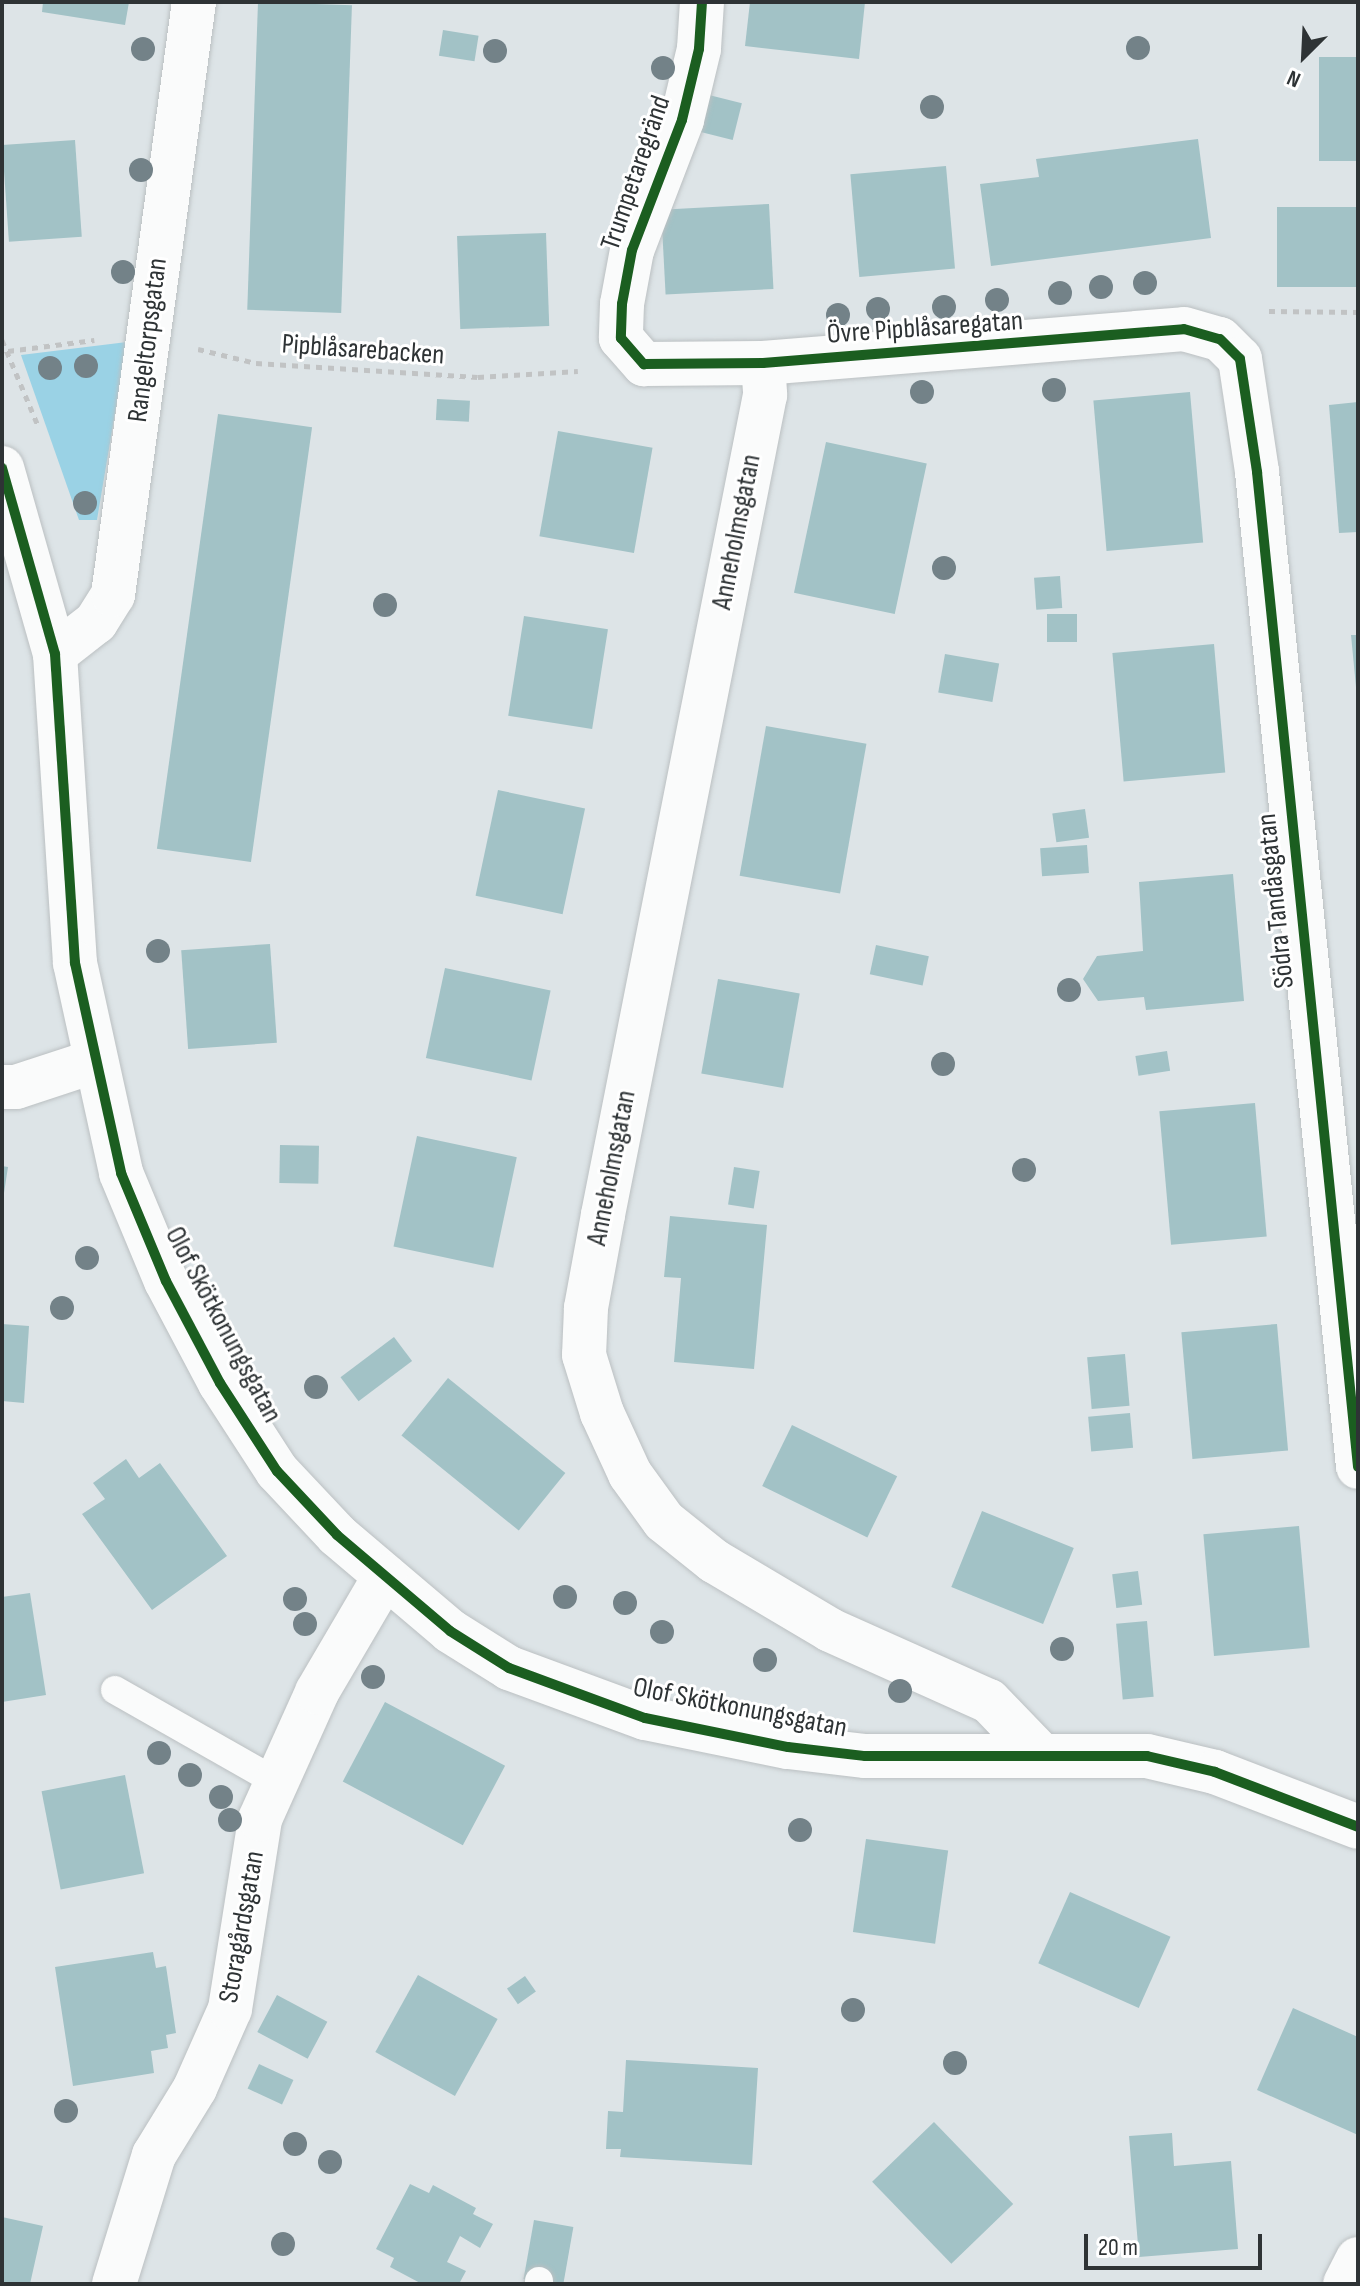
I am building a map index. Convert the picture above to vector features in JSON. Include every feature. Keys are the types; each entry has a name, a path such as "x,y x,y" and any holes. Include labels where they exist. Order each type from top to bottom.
{"street":[{"name":"Rangeltorpsgatan","path":"55,654 96,622 113,595 194,2"},
{"name":"Trumpetaregränd","path":"633,356 621,338 632,250 682,120 699,49 702,2"},
{"name":"Övre Pipblåsaregatan","path":"633,356 662,368 763,363 1184,329 1220,339"},
{"name":"Södra Tandåsgatan","path":"1220,339 1240,359 1257,472 1358,1467"},
{"name":"Anneholmsgatan","path":"763,363 765,395 603,1215 586,1308 584,1355 602,1413 630,1474 664,1521 714,1561 817,1623 989,1701 1039,1753"},
{"name":"Olof Skötkonungsgatan","path":"2,468 55,654 75,963 121,1173 166,1281 220,1383 277,1471 385,1576 450,1631 509,1668 645,1718 788,1747 865,1756 1039,1753 1147,1756 1215,1772 1358,1827"},
{"path":"2,1087 16,1087 95,1061"},
{"name":"Storagårdsgatan","path":"114,2284 154,2155 195,2088 230,2009 260,1819 317,1692 385,1576"},
{"path":"1345,2284 1358,2259"}],"lane":[{"path":"115,1690 275,1781"}],"path":[{"path":"1265,311 1358,312"}],"shaded area":[{"path":"127,342 97,520 79,520 21,355"}],"building":[{"path":"43,2 129,2 125,25 42,12"},
{"path":"258,2 352,5 341,313 247,310"},
{"path":"750,2 865,2 859,59 745,46"},
{"path":"443,30 479,36 474,61 439,56"},
{"path":"1319,57 1358,57 1358,161 1319,161"},
{"path":"705,94 742,103 733,140 696,131"},
{"path":"1198,139 1211,238 991,266 980,184 1039,177 1036,159"},
{"path":"75,140 82,237 9,242 2,145"},
{"path":"946,166 955,269 859,277 850,174"},
{"path":"769,204 773,289 666,295 661,210"},
{"path":"1277,207 1358,207 1358,287 1277,287"},
{"path":"546,233 549,326 460,329 457,236"},
{"path":"1190,392 1203,542 1107,551 1093,400"},
{"path":"437,399 470,401 469,422 436,420"},
{"path":"1358,402 1358,532 1339,533 1329,405"},
{"path":"218,414 312,427 251,862 157,849"},
{"path":"558,431 653,448 634,553 539,536"},
{"path":"826,442 927,463 895,614 794,593"},
{"path":"1060,576 1062,608 1036,610 1034,578"},
{"path":"1047,614 1077,614 1077,642 1047,642"},
{"path":"524,616 608,629 592,729 508,716"},
{"path":"1351,635 1358,635 1358,687 1356,687"},
{"path":"1214,644 1225,773 1124,781 1112,653"},
{"path":"945,654 999,664 992,702 938,692"},
{"path":"766,726 866,744 840,893 740,876"},
{"path":"498,790 585,809 563,914 476,896"},
{"path":"1085,809 1089,838 1056,842 1052,814"},
{"path":"1087,845 1089,873 1042,876 1040,848"},
{"path":"1233,874 1244,1001 1146,1010 1144,997 1098,1001 1083,979 1097,956 1143,951 1139,882"},
{"path":"270,944 277,1043 188,1049 181,950"},
{"path":"876,945 929,956 923,986 870,974"},
{"path":"445,968 551,990 532,1080 426,1058"},
{"path":"718,979 800,993 783,1088 701,1074"},
{"path":"1167,1051 1170,1071 1139,1076 1135,1056"},
{"path":"1255,1103 1267,1236 1171,1245 1159,1111"},
{"path":"417,1136 517,1157 493,1268 394,1247"},
{"path":"280,1145 319,1146 318,1184 279,1183"},
{"path":"2,1166 8,1167 4,1193 2,1193"},
{"path":"734,1167 760,1171 754,1209 728,1205"},
{"path":"670,1216 767,1225 754,1369 674,1362 681,1278 664,1277"},
{"path":"2,1324 29,1326 24,1403 2,1401"},
{"path":"1277,1324 1288,1451 1192,1459 1181,1332"},
{"path":"394,1337 412,1361 359,1401 340,1377"},
{"path":"1125,1354 1130,1406 1092,1409 1087,1357"},
{"path":"448,1378 565,1473 519,1531 401,1436"},
{"path":"1130,1413 1133,1448 1091,1452 1088,1417"},
{"path":"792,1425 897,1476 867,1537 762,1486"},
{"path":"126,1459 139,1478 160,1463 227,1556 152,1610 82,1514 105,1499 93,1483"},
{"path":"982,1511 1074,1548 1043,1624 951,1587"},
{"path":"1299,1526 1310,1648 1214,1656 1203,1534"},
{"path":"1138,1571 1142,1605 1116,1608 1112,1574"},
{"path":"30,1593 46,1695 2,1702 2,1597"},
{"path":"1147,1621 1154,1697 1123,1699 1116,1624"},
{"path":"385,1702 505,1766 463,1845 343,1781"},
{"path":"125,1775 144,1873 61,1889 42,1791"},
{"path":"866,1839 948,1851 935,1944 853,1932"},
{"path":"1070,1892 1170,1937 1139,2008 1038,1963"},
{"path":"153,1952 156,1968 166,1966 176,2033 166,2035 168,2048 151,2051 154,2073 73,2086 55,1967"},
{"path":"418,1975 498,2019 455,2096 375,2052"},
{"path":"525,1976 536,1992 518,2004 507,1989"},
{"path":"277,1995 327,2022 308,2059 257,2032"},
{"path":"1293,2008 1358,2037 1358,2135 1257,2090"},
{"path":"626,2060 758,2068 752,2165 620,2157 621,2149 606,2149 608,2111 623,2112"},
{"path":"259,2064 293,2080 282,2105 248,2088"},
{"path":"934,2122 1013,2204 951,2264 872,2182"},
{"path":"1172,2133 1174,2166 1231,2161 1238,2249 1139,2257 1129,2136"},
{"path":"410,2184 429,2193 433,2185 476,2208 473,2214 493,2224 480,2248 460,2236 447,2262 466,2271 459,2284 422,2284 390,2267 394,2258 376,2249"},
{"path":"2,2217 43,2226 30,2284 2,2284"},
{"path":"534,2220 573,2227 563,2284 524,2279"}],"cycle path":[{"path":"702,2 699,49 682,120 632,250 622,304 621,338 644,364 763,363 1184,329 1220,339 1240,359 1257,472 1358,1467"},
{"path":"2,468 55,654 75,963 121,1173 166,1281 220,1383 277,1471 337,1535 450,1631 509,1668 645,1718 788,1747 865,1756 1147,1756 1215,1772 1358,1827"}]}
